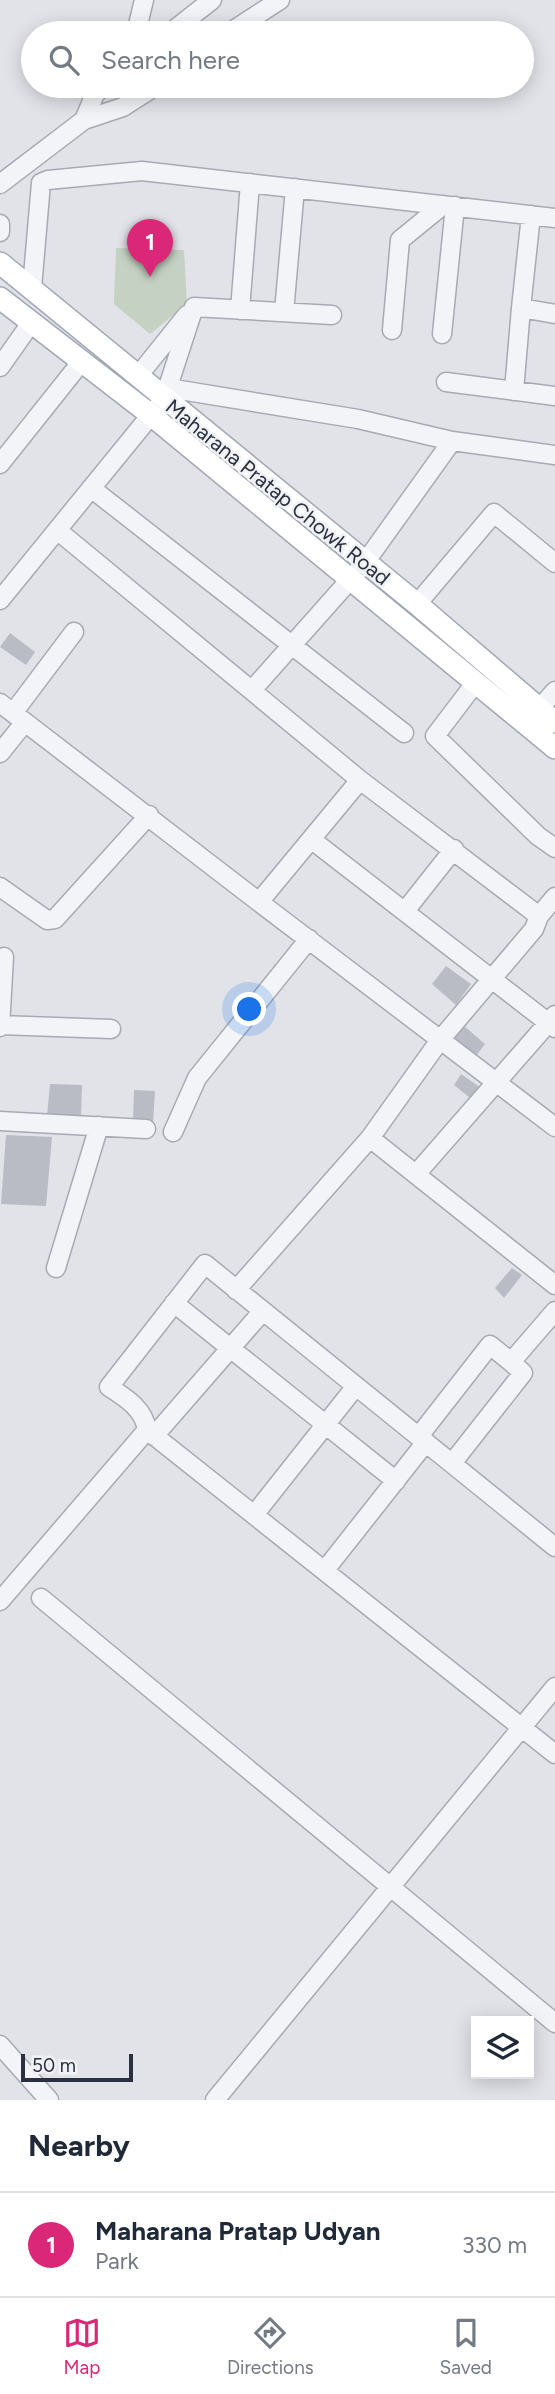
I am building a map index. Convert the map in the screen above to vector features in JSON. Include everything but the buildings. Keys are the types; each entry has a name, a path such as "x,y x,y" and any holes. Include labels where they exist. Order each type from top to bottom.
{"main road":[{"name":"Maharana Pratap Chowk Road","path":"0,262 138,376 161,401 358,571 476,682 540,718"},
{"name":"Maharana Pratap Chowk Road","path":"0,298 82,361 161,401"},
{"name":"Maharana Pratap Chowk Road","path":"358,571 417,604 540,718 555,748"}],"street":[{"path":"139,21 144,0"},
{"path":"185,21 212,0"},
{"path":"248,21 280,0"},
{"path":"84,120 93,98"},
{"path":"0,184 84,120 123,107 137,98"},
{"path":"32,288 41,183 142,171 555,218"},
{"path":"240,310 250,183"},
{"path":"284,312 295,188"},
{"path":"391,330 400,240 449,206"},
{"path":"442,334 449,206"},
{"path":"514,391 530,215"},
{"path":"0,224 0,232"},
{"path":"194,307 332,316"},
{"path":"138,376 194,307"},
{"path":"0,600 161,401 194,307"},
{"path":"521,308 555,314"},
{"path":"0,367 31,323"},
{"path":"0,464 82,361"},
{"path":"446,382 555,396"},
{"path":"161,401 358,419 452,441 547,454 555,469"},
{"path":"252,690 358,571 452,441"},
{"path":"91,488 404,733"},
{"path":"417,604 494,513 555,563"},
{"path":"57,530 360,780 539,916"},
{"path":"0,753 13,713 74,632"},
{"path":"476,682 435,736 555,848"},
{"path":"540,718 555,691"},
{"path":"13,713 555,1127"},
{"path":"259,902 360,780"},
{"path":"0,887 47,920 55,919 149,815"},
{"path":"312,840 491,978 553,1021 495,1082 416,1173"},
{"path":"404,911 454,849"},
{"path":"236,1290 370,1138 440,1040 534,929 539,916 555,897"},
{"path":"173,1132 197,1078 309,939"},
{"path":"4,957 0,1026 111,1029"},
{"path":"0,1121 146,1129"},
{"path":"56,1268 99,1126"},
{"path":"370,1138 553,1278"},
{"path":"555,1547 205,1264 109,1387 129,1400 145,1419 151,1433 555,1754"},
{"path":"174,1303 396,1480"},
{"path":"511,1362 555,1311"},
{"path":"0,1601 262,1312"},
{"path":"325,1570 396,1480 490,1345 523,1373 453,1462"},
{"path":"254,1515 356,1386"},
{"path":"41,1598 555,2023"},
{"path":"215,2100 555,1687"},
{"path":"0,2045 49,2100"}],"green space":[{"path":"116,248 184,250 187,304 150,334 114,304"}],"place":[{"name":"Maharana Pratap Udyan","path":"150,277"}]}
